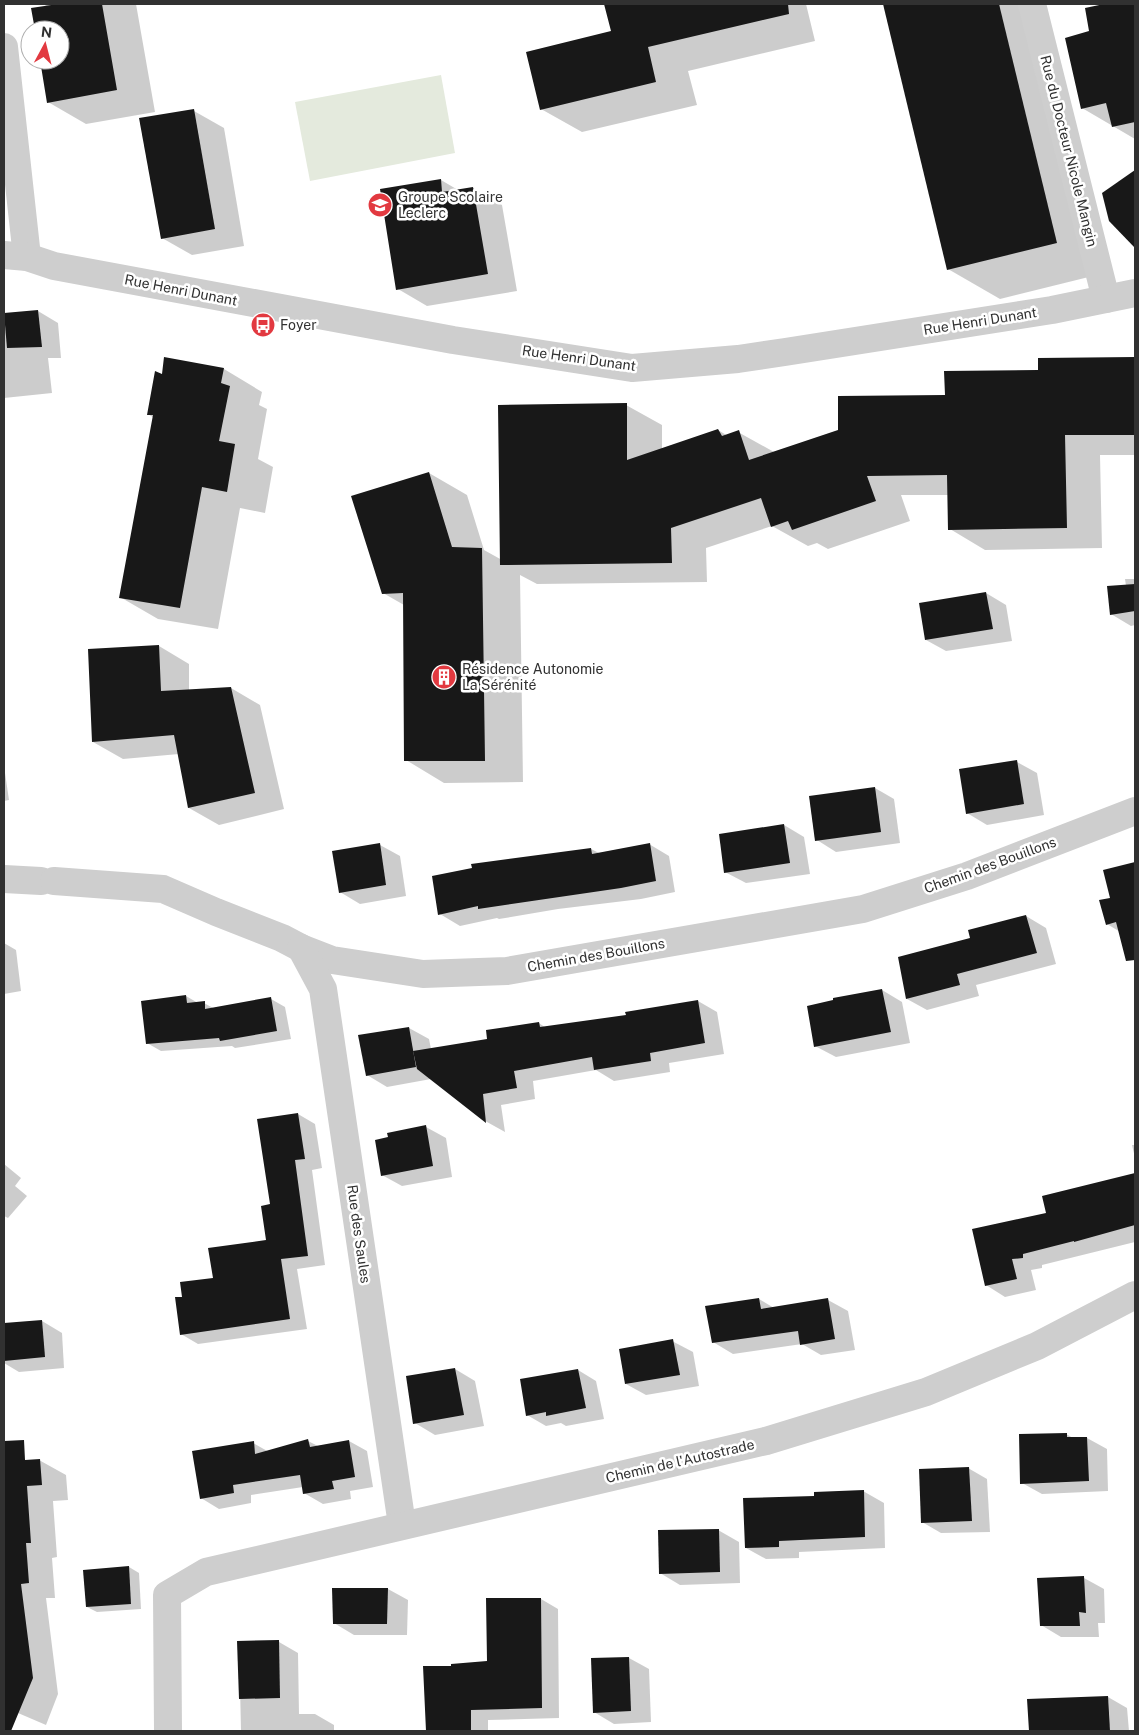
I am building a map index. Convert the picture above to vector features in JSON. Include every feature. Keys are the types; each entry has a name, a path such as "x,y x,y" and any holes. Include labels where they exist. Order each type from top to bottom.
{"street":[{"name":"Rue du Docteur Nicole Mangin","path":"1032,4 1106,299"},
{"path":"4,47 15,256"},
{"name":"Rue Henri Dunant","path":"15,256 54,266 453,340 632,368 738,359 1018,315 1135,293"},
{"name":"Chemin des Bouillons","path":"4,879 163,889 332,960 423,974 507,971 863,909 967,876 1135,811"},
{"name":"Rue des Saules","path":"300,948 322,989 402,1525"},
{"name":"Chemin de l'Autostrade","path":"168,1731 167,1595 206,1572 766,1441 926,1392 1037,1346 1135,1295"}],"shaded area":[{"path":"441,75 455,153 310,181 295,102"}],"building":[{"path":"58,4 102,4 117,90 47,103 42,70 70,70 70,20 33,20 31,8"},
{"path":"604,4 788,4 789,14 648,47 656,82 540,110 526,52 611,31"},
{"path":"883,4 999,4 1057,243 947,270"},
{"path":"1104,4 1135,4 1135,122 1112,127 1106,103 1081,109 1065,38 1089,31 1085,8"},
{"path":"194,109 215,229 161,239 139,118"},
{"path":"1135,170 1135,248 1109,221 1102,193"},
{"path":"441,179 442,192 473,187 488,274 396,290 380,189"},
{"path":"38,310 42,347 7,348 4,313"},
{"path":"164,357 224,368 221,383 230,386 219,441 235,444 227,492 202,487 180,608 119,598 153,415 147,415 155,371 162,374"},
{"path":"1135,357 1135,435 1065,435 1067,528 948,530 947,475 867,476 876,501 792,530 788,521 771,527 761,498 671,528 672,563 500,565 498,405 627,403 627,460 718,429 722,436 739,430 749,460 838,430 838,396 945,395 944,371 1038,370 1038,358"},
{"name":"Résidence Autonomie La Sérénité","path":"429,472 452,547 482,548 485,761 404,761 403,593 382,594 351,496"},
{"path":"1135,584 1135,611 1110,615 1107,586"},
{"path":"986,592 993,629 925,640 919,603"},
{"path":"159,645 161,691 231,687 255,793 188,808 174,735 92,742 88,649"},
{"path":"1017,760 1024,804 966,814 959,769"},
{"path":"875,787 881,832 815,841 809,796"},
{"path":"784,824 790,863 724,873 719,834"},
{"path":"380,843 386,885 339,893 332,851"},
{"path":"650,843 656,881 478,909 478,906 438,915 432,876 472,868 471,864 591,848 592,854"},
{"path":"1135,862 1135,960 1126,961 1116,922 1106,925 1099,900 1110,898 1103,870"},
{"path":"1026,915 1037,953 957,974 960,985 906,999 898,957 970,938 968,930"},
{"path":"882,989 891,1032 814,1047 807,1006 833,1000 833,998"},
{"path":"186,995 187,1003 205,1001 205,1009 271,997 277,1031 220,1041 219,1038 146,1044 141,1001"},
{"path":"698,1000 705,1043 650,1053 651,1061 594,1070 592,1057 514,1071 517,1088 483,1094 486,1123 417,1069 413,1051 487,1039 486,1030 539,1022 540,1027 626,1015 625,1012"},
{"path":"409,1027 416,1067 366,1076 358,1035"},
{"path":"298,1113 305,1159 295,1160 308,1256 281,1259 290,1319 180,1335 175,1297 182,1297 180,1282 213,1278 208,1248 266,1240 261,1206 270,1204 257,1119"},
{"path":"426,1125 433,1166 381,1176 375,1140 388,1137 387,1133"},
{"path":"1135,1173 1135,1225 1023,1254 1023,1258 1012,1259 1017,1279 985,1286 972,1229 1046,1213 1042,1196"},
{"path":"759,1298 761,1309 828,1298 835,1339 800,1345 798,1331 712,1343 705,1306"},
{"path":"42,1320 45,1357 4,1361 4,1323"},
{"path":"673,1339 680,1375 625,1384 619,1349"},
{"path":"455,1368 464,1415 413,1424 406,1376"},
{"path":"578,1369 586,1408 546,1416 546,1412 526,1416 520,1379"},
{"path":"1067,1433 1067,1437 1087,1437 1089,1481 1020,1484 1019,1434"},
{"path":"308,1439 310,1447 349,1440 355,1477 332,1481 334,1489 303,1494 300,1475 233,1485 234,1493 200,1499 192,1451 254,1441 255,1454"},
{"path":"24,1440 25,1460 40,1459 42,1485 27,1486 31,1543 26,1543 29,1583 21,1584 33,1678 11,1731 4,1731 4,1441"},
{"path":"969,1467 972,1521 921,1523 919,1469"},
{"path":"864,1490 865,1537 779,1541 779,1547 745,1548 743,1498 814,1496 814,1492"},
{"path":"719,1529 720,1572 659,1574 658,1530"},
{"path":"129,1566 131,1604 86,1607 83,1570"},
{"path":"1084,1576 1086,1613 1079,1612 1080,1626 1040,1626 1037,1578"},
{"path":"332,1588 388,1588 387,1624 333,1624"},
{"path":"486,1598 541,1598 542,1708 471,1710 471,1731 426,1731 423,1666 451,1666 451,1664 487,1661"},
{"path":"279,1640 280,1698 239,1699 237,1641"},
{"path":"629,1657 631,1711 593,1713 591,1658"},
{"path":"1108,1696 1110,1731 1029,1731 1027,1699"}],"place":[{"name":"Groupe Scolaire Leclerc","path":"380,205"},
{"name":"Foyer","path":"263,325"},
{"name":"Résidence Autonomie La Sérénité","path":"444,677"}]}
